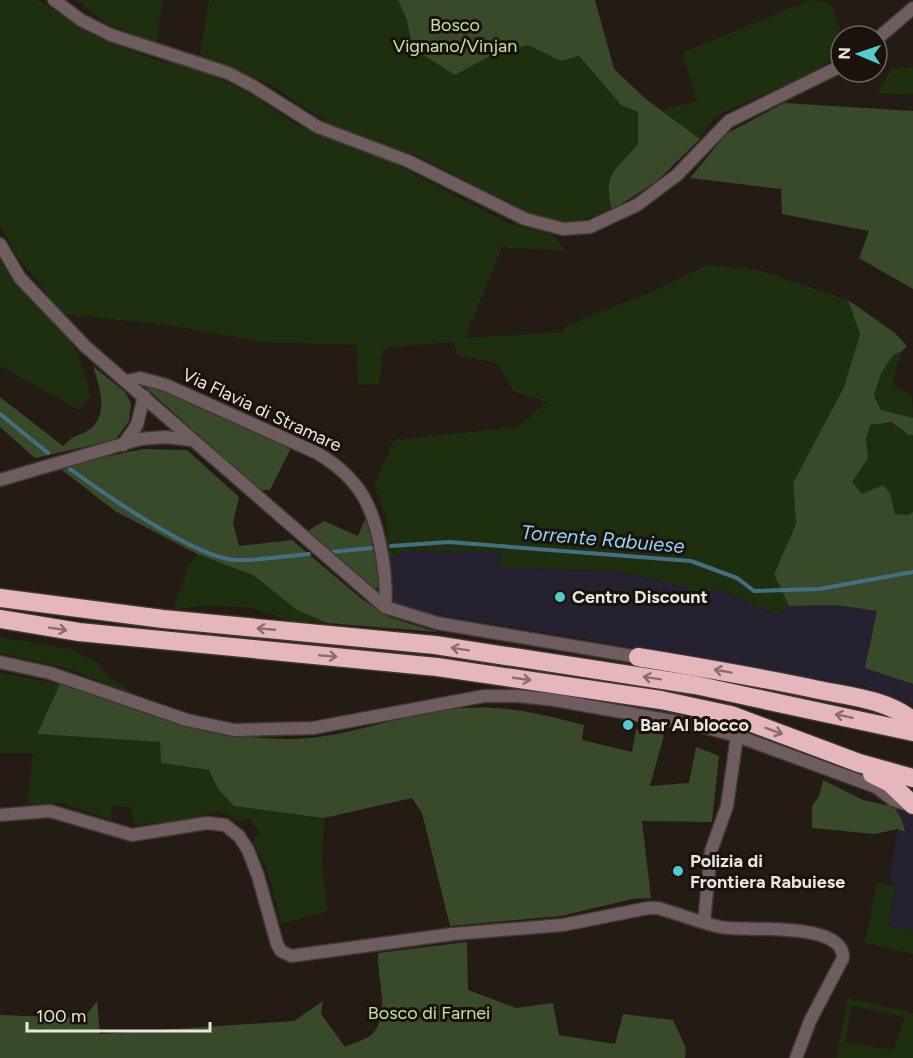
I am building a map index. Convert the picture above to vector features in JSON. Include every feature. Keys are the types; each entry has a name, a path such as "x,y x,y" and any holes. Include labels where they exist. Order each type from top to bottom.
{"highway":[{"path":"0,598 163,619 435,645 695,685 909,727"},
{"path":"0,619 103,634 437,667 661,700 731,715 827,759 852,766 890,783 913,806"},
{"path":"638,657 769,679 864,700 904,713 909,727"},
{"path":"827,759 913,778"}],"street":[{"path":"54,0 81,20 111,36 228,73 323,129 408,161 525,219 563,229 590,226 637,205 677,175 729,121 829,72"},
{"path":"889,29 913,8"},
{"path":"0,244 20,278 86,347 385,606 437,623 638,657"},
{"name":"Via Flavia di Stramare","path":"127,381 140,378 166,385 339,465 363,494 377,525 386,577 385,606"},
{"path":"123,445 137,425 144,396"},
{"path":"137,425 147,419 165,416"},
{"path":"152,438 160,433 165,416"},
{"path":"0,480 152,438 193,441"},
{"path":"0,662 50,673 158,711 234,730 313,728 483,696 518,696 636,714 827,759"},
{"path":"704,922 711,851 727,806 736,736"},
{"path":"0,815 50,811 132,835 207,823 232,828 244,842 254,863 277,944 281,951 291,956 453,934 562,925 648,908 658,908 722,927 772,928 829,939 841,948 842,963 810,1021 796,1058"}],"shaded area":[{"path":"404,551 501,552 499,567 622,572 689,588 706,602 714,587 777,615 789,606 836,605 877,611 906,683 913,684 913,705 862,686 417,611 395,603 385,556 397,556"},
{"path":"894,807 913,812 913,931 889,927 895,886 890,880 897,829 904,832 902,820"}],"green space":[{"path":"0,0 38,0 95,36 155,60 201,69 256,97 296,125 340,140 401,167 508,223 553,235 565,251 502,247 465,338 562,332 570,324 647,294 707,265 760,270 848,300 860,334 844,387 793,483 796,524 774,573 789,606 777,615 714,587 706,602 689,588 622,572 499,567 501,552 404,551 397,556 385,556 388,522 374,486 394,440 518,427 546,402 514,391 497,363 457,355 454,342 384,348 379,384 358,385 357,345 263,342 162,324 62,314 17,256 0,225"},
{"path":"77,0 163,0 156,43 105,23"},
{"path":"209,0 398,0 407,20 412,48 455,75 488,57 528,44 561,61 578,56 621,105 638,112 638,144 617,167 610,180 609,198 612,210 572,224 527,213 420,157 334,127 271,85 200,55"},
{"name":"Bosco Vignano/Vinjan","path":"398,0 595,0 614,69 646,99 700,139 657,181 612,210 609,198 610,180 617,167 638,144 638,112 621,105 579,56 561,61 528,45 488,57 455,75 412,48 407,20"},
{"path":"810,0 830,3 838,24 829,24 829,61 814,72 715,117 700,139 662,110 697,101 682,53"},
{"path":"913,67 913,94 878,93 883,84 889,84 891,69"},
{"path":"784,103 913,111 913,289 859,258 869,231 782,214 781,189 690,178 726,134"},
{"path":"0,259 15,282 59,326 76,350 91,396 79,410 0,366"},
{"path":"848,300 895,333 907,346 901,352 894,354 881,373 874,396 881,410 913,418 913,435 909,435 891,422 870,425 866,440 868,458 852,482 862,494 883,485 890,493 895,514 908,515 913,512 913,684 865,668 877,611 836,605 789,606 774,574 796,524 793,483 844,387 860,334"},
{"path":"901,352 892,384 912,396 913,418 881,410 874,396 881,373 894,354"},
{"path":"93,366 125,392 131,403 129,421 115,440 35,458 0,427 0,397 63,446 87,431 99,418 101,410 100,392"},
{"path":"161,386 291,448 270,490 260,490 145,387"},
{"path":"882,421 913,435 913,512 908,515 895,514 890,493 862,494 851,482 868,458 866,440 869,425"},
{"path":"143,449 187,450 239,497 233,523 239,546 292,540 363,600 389,617 437,632 327,623 297,610 253,575 197,554 115,511 62,470 86,461"},
{"path":"366,517 381,581 378,588 373,588 307,531 324,521 358,536"},
{"path":"197,554 253,575 297,610 327,623 290,621 253,608 208,605 173,610 188,567"},
{"path":"0,637 70,649 96,662 109,677 140,698 66,668 0,653"},
{"path":"0,673 60,684 37,734 160,742 161,763 210,770 218,789 234,806 324,818 322,862 327,911 282,924 266,868 253,842 260,832 249,818 239,822 220,811 185,820 135,825 131,807 112,806 111,820 63,803 27,804 33,753 0,753"},
{"path":"60,684 204,729 263,738 315,738 442,710 479,707 524,711 584,725 582,740 632,752 636,729 664,735 650,786 689,783 696,747 719,756 712,822 642,821 651,898 632,899 561,916 450,926 422,813 412,798 324,818 234,806 218,789 209,770 161,763 160,742 37,734"},
{"path":"823,780 863,800 894,807 902,820 905,832 897,829 875,834 812,828 812,806 819,796"},
{"path":"877,883 895,886 889,927 913,931 913,954 865,943"},
{"name":"Bosco di Farnei","path":"467,942 468,990 516,1008 553,1003 559,1035 615,1044 623,1014 673,1020 686,1048 685,1058 0,1058 0,1015 84,1018 97,1001 100,1034 294,1021 323,1001 321,1014 345,1047 368,1037 379,1024 382,994 378,953"},
{"path":"848,998 913,1013 913,1058 836,1058","holes":["852,1006 905,1017 893,1050 845,1042"]}],"waterway":[{"name":"Torrente Rabuiese","path":"0,414 48,453"},
{"name":"Torrente Rabuiese","path":"70,469 150,523 174,537 218,556 244,560 309,554"},
{"name":"Torrente Rabuiese","path":"391,546 449,542 691,561 737,578 754,591 819,589 913,572"},
{"name":"Torrente Rabuiese","path":"332,552 371,548"}],"place":[{"name":"Centro Discount","path":"560,597"},
{"name":"Bar Al blocco","path":"628,725"},
{"name":"Polizia di Frontiera Rabuiese","path":"678,871"}]}
